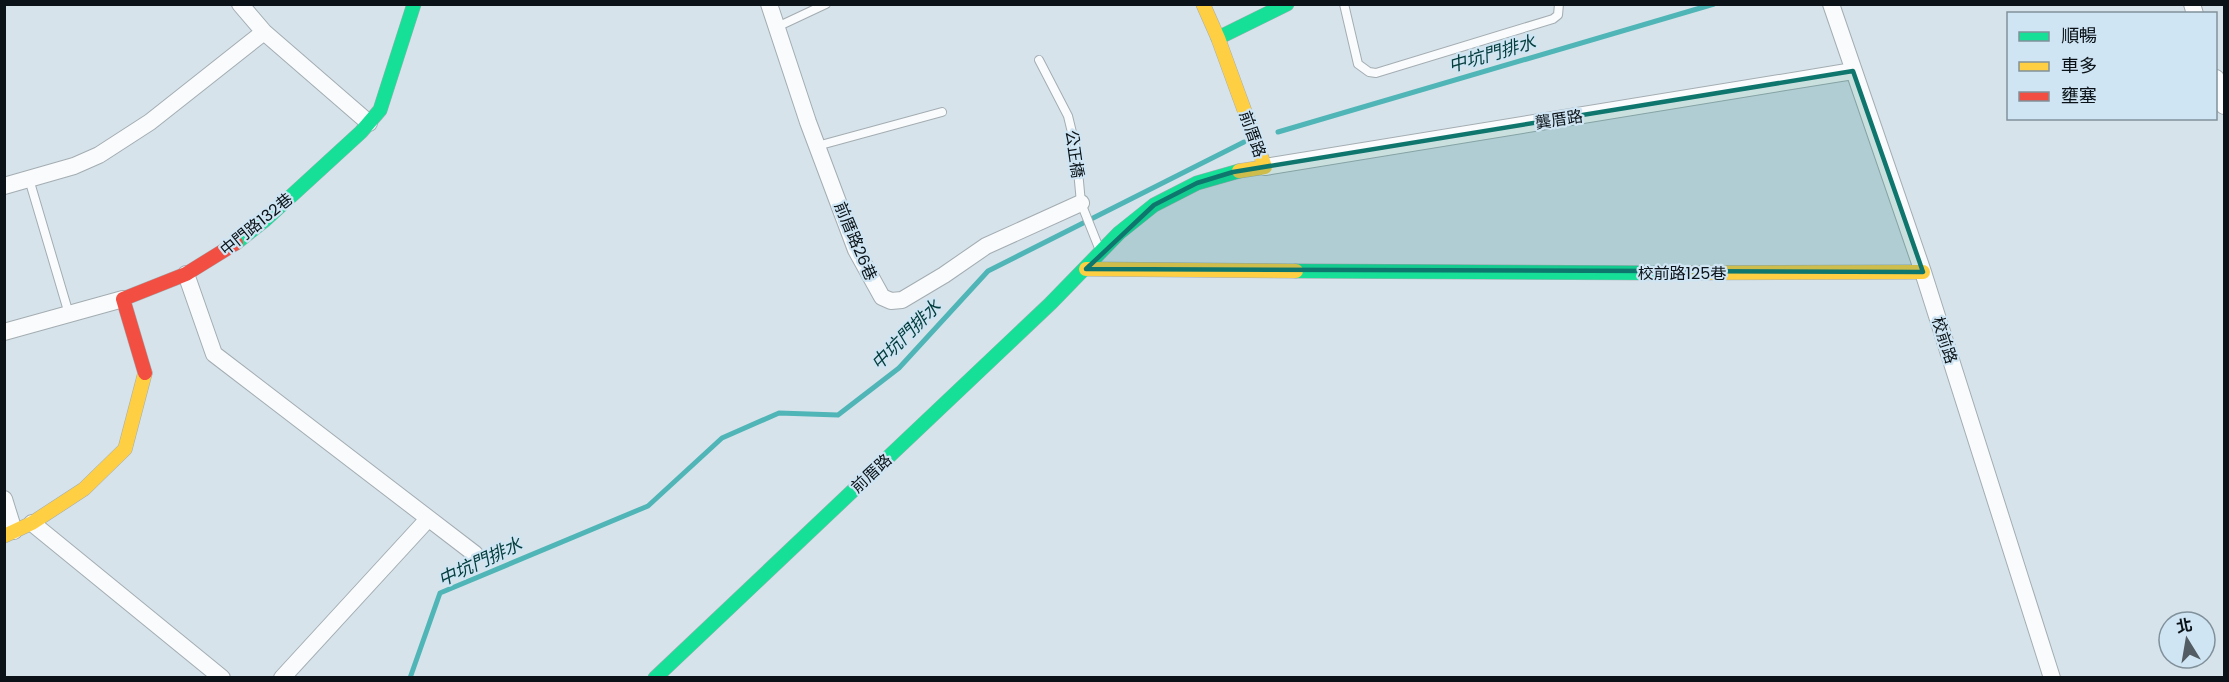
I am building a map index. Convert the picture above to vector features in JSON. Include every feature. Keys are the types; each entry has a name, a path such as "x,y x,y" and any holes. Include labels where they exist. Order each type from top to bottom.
{"street":[{"path":"240,4 264,32 369,123"},
{"name":"中門路132巷","path":"123,299 186,274 229,249 265,220 369,123 380,110 414,4"},
{"name":"前厝路26巷","path":"769,4 817,146 856,250 882,297 891,301 902,300 996,241 1083,208"},
{"name":"前厝路","path":"655,678 1086,269 1119,233 1154,205 1197,183 1233,172 1265,167 1218,38 1203,4"},
{"path":"1218,38 1287,4"},
{"name":"校前路","path":"1831,4 1852,71 1923,272 2052,678"},
{"path":"4,186 74,166 99,155 150,122 264,32"},
{"name":"龔厝路","path":"1265,167 1852,71"},
{"path":"2217,82 2224,106"},
{"name":"校前路125巷","path":"1086,269 1441,273 1923,272"},
{"path":"186,274 214,354 475,554"},
{"path":"4,332 123,299 145,375 125,448 84,489 32,523 9,534 4,499"},
{"path":"282,678 428,519"},
{"path":"32,523 222,678"}],"lane":[{"path":"777,27 826,4"},
{"path":"1344,4 1358,64 1369,72 1376,73 1553,19 1558,15 1559,4"},
{"name":"公正橋","path":"1039,60 1068,116 1076,149 1083,208 1101,252"},
{"path":"817,146 942,112"},
{"path":"29,179 69,314"}],"highlighted area":[{"path":"1853,71 1923,272 1086,269 1154,205 1197,183 1233,172"}],"waterway":[{"name":"中坑門排水","path":"1278,132 1714,4"},
{"name":"中坑門排水","path":"410,678 440,593 648,506 722,438 779,413 838,415 899,368 988,271 1244,142"}],"traffic: fast":[{"path":"236,243 265,220 361,132 380,110 414,4"},
{"path":"1218,38 1287,4"},
{"path":"655,678 1051,303 1119,233 1154,205 1197,183 1239,171"},
{"path":"1296,271 1663,273"}],"traffic: slow":[{"path":"1203,4 1218,38 1265,167 1239,171"},
{"path":"1086,269 1296,271"},
{"path":"1663,273 1923,272"},
{"path":"4,536 32,523 84,489 125,449 145,373"}],"traffic: jam":[{"path":"145,373 123,299 186,274 236,243"}]}
